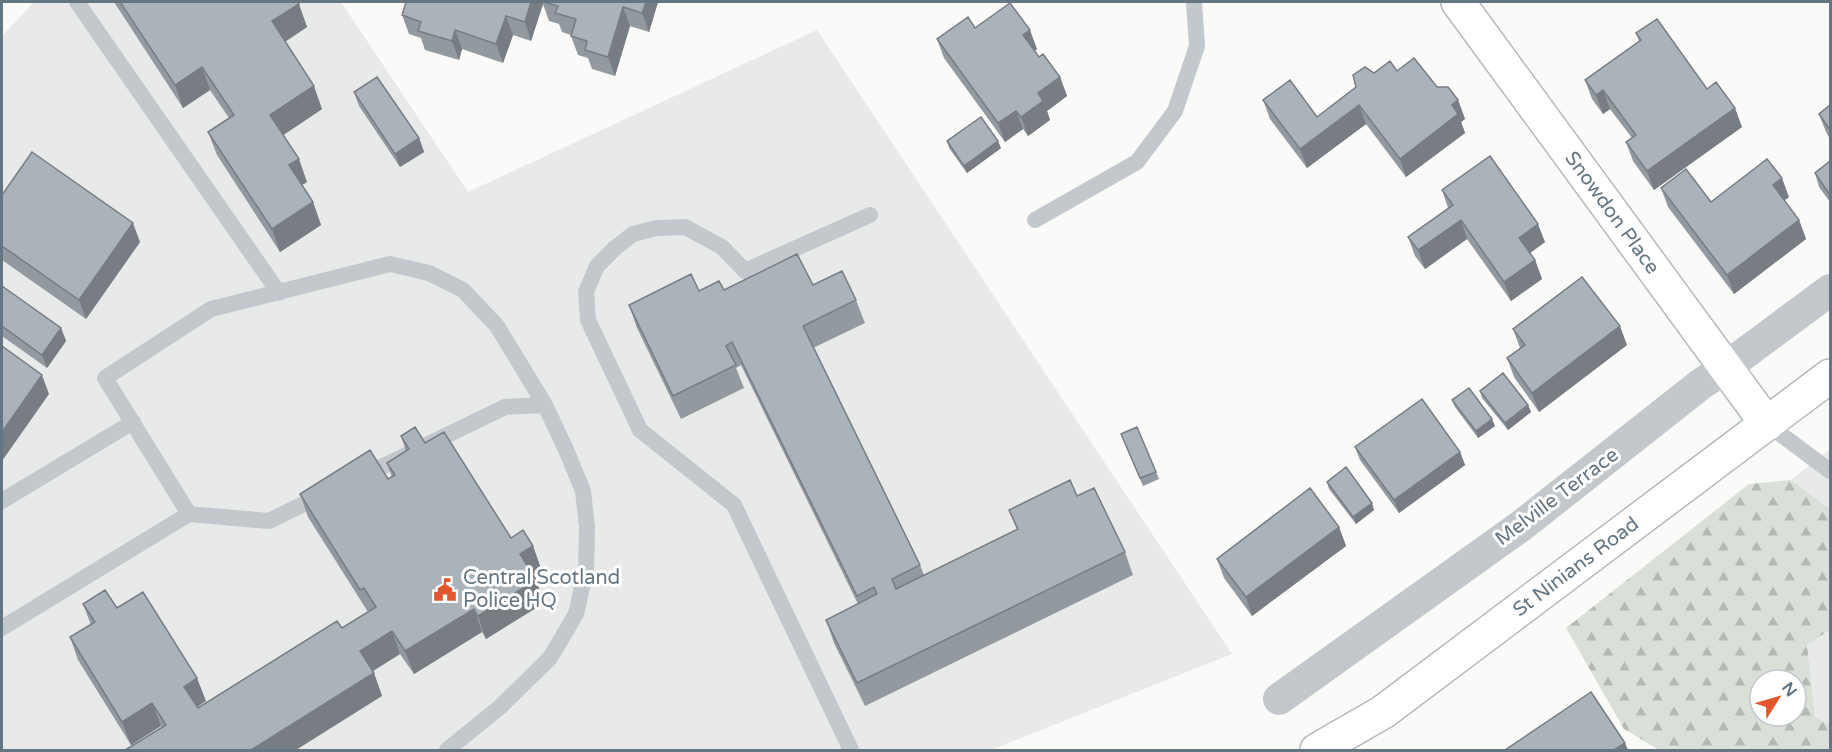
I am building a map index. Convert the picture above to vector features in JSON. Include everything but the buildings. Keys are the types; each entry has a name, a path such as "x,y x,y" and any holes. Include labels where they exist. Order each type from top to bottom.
{"main road":[{"name":"Snowdon Place","path":"1458,2 1767,424"},
{"name":"St Ninians Road","path":"1317,750 1383,712 1830,376"}],"street":[{"name":"Melville Terrace","path":"1279,699 1521,525 1701,384 1830,290"}],"lane":[{"path":"79,2 279,293"},
{"path":"1035,220 1137,162 1175,111 1197,46 1194,2"},
{"path":"851,750 734,506 640,430 588,320 586,292 597,266 633,234 657,228 685,226 722,247 745,271 870,215"},
{"path":"189,514 105,378 211,309 390,264 429,273 463,290 497,326 545,405 567,452 583,491 587,527 586,570 576,614 550,658 501,707 447,750"},
{"path":"2,628 189,514 269,521 505,407 545,405"},
{"path":"2,501 133,422"},
{"path":"1767,424 1830,471"}],"shaded area":[{"path":"34,2 341,2 468,192 817,30 1232,654 991,750 2,750 2,36"},
{"path":"1830,449 1830,509 1791,480"},
{"path":"1830,630 1830,725 1815,717 1807,645"}],"green space":[{"path":"1791,480 1830,509 1830,630 1807,645 1815,717 1830,725 1830,750 1659,750 1624,729 1566,628 1749,484"}],"place":[{"name":"Central Scotland Police HQ","path":"445,590"}]}
